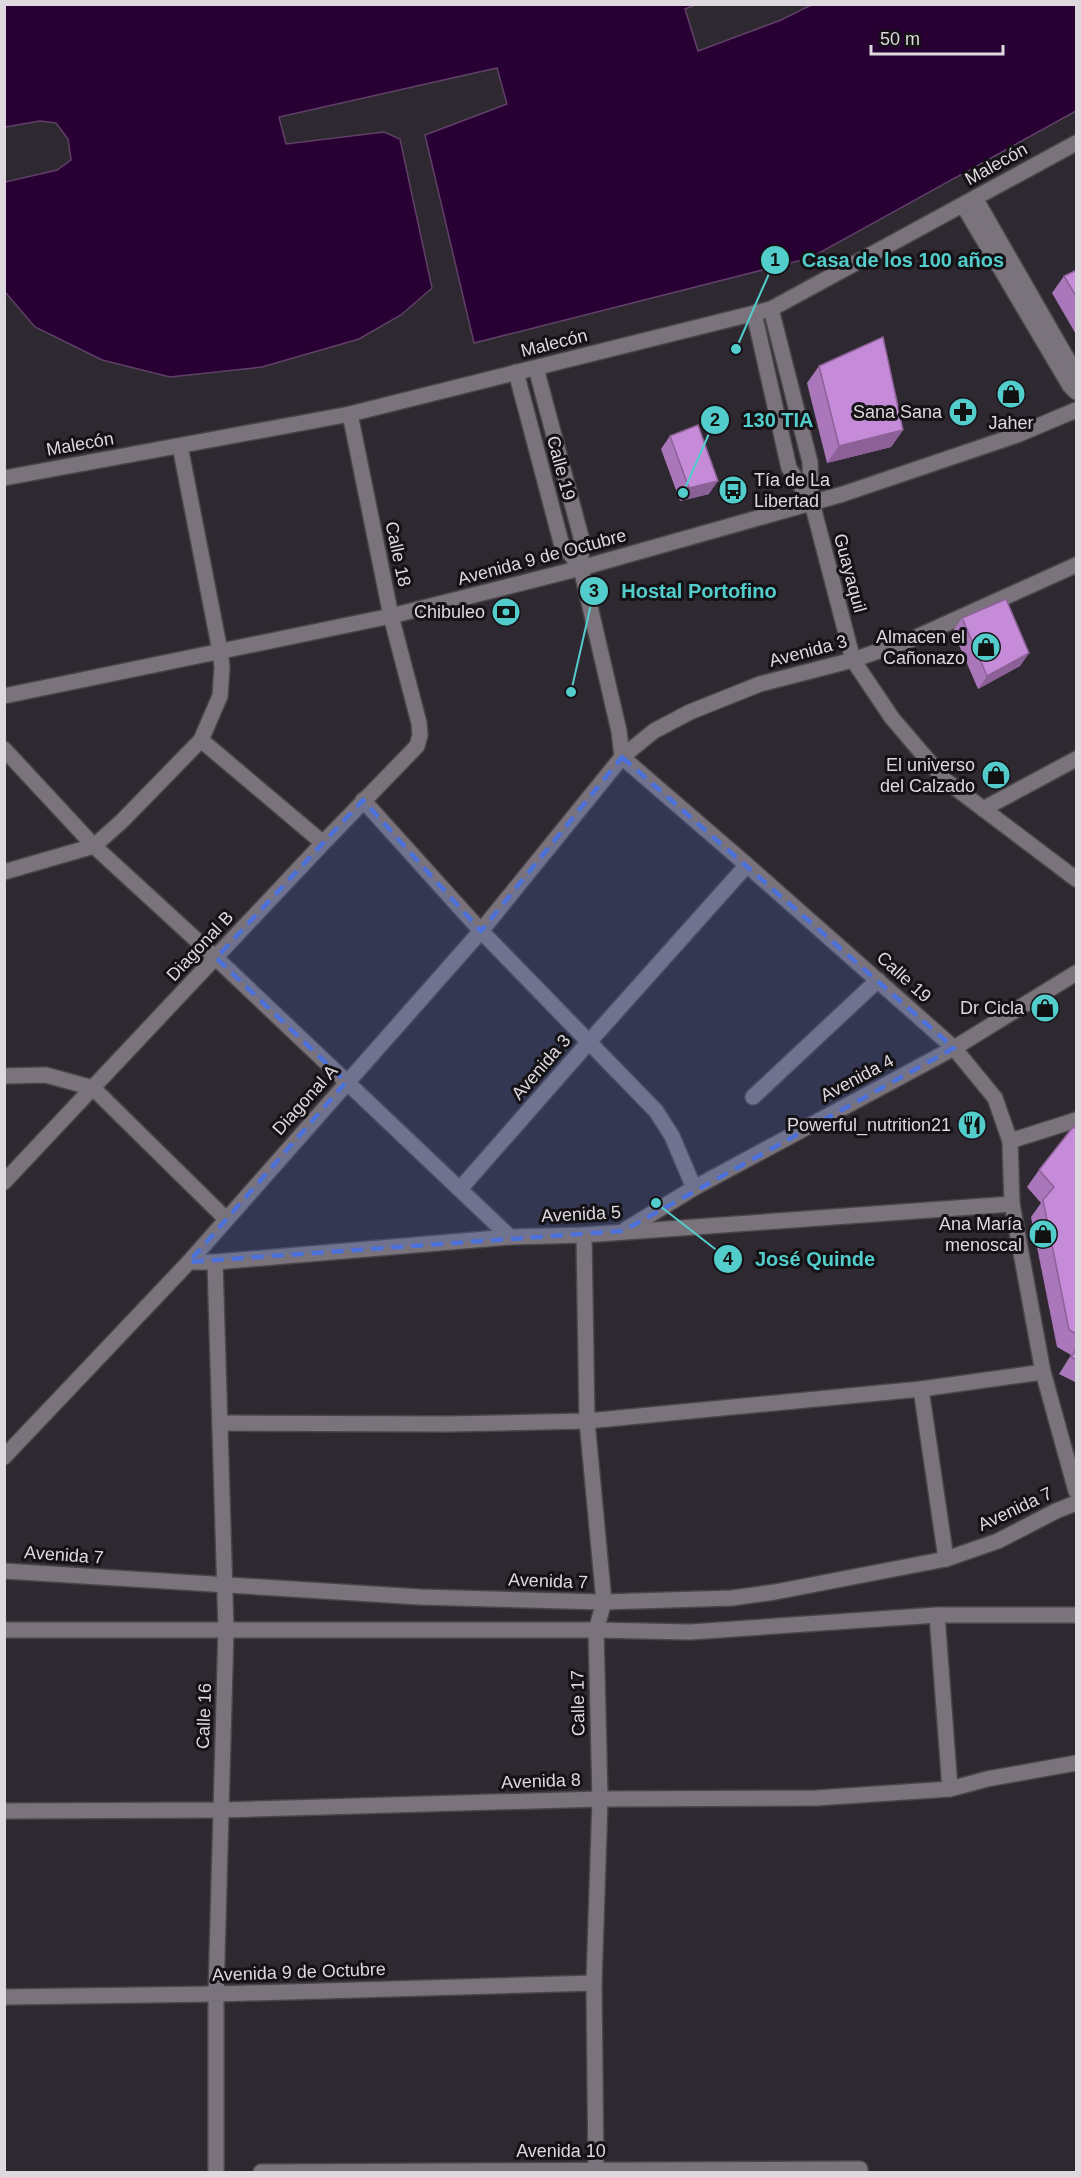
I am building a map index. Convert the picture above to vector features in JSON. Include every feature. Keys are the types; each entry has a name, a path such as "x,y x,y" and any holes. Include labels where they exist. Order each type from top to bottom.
{"street":[{"name":"Malecón","path":"4,478 350,414 771,309 1077,143"},
{"path":"969,201 1077,374"},
{"path":"969,201 1070,386 1077,392"},
{"name":"Guayaquil","path":"771,309 810,462 812,503 853,660 892,718 945,780 1077,879"},
{"name":"Guayaquil","path":"754,313 789,468 812,503"},
{"name":"Calle 19","path":"536,368 581,537 583,575 619,731 622,757 747,864 954,1048 995,1098 1010,1141 1012,1204 1043,1372 1077,1491"},
{"name":"Calle 19","path":"516,372 561,542 583,575"},
{"name":"Avenida 9 de Octubre","path":"4,696 583,575 1017,435 1077,410"},
{"name":"Calle 18","path":"350,414 391,616 419,723 420,735"},
{"path":"4,872 94,846 122,821 201,740 220,696 222,667 220,651 180,446"},
{"name":"Avenida 3","path":"622,757 654,731 690,712 760,684 853,660 910,640 1077,566"},
{"name":"Diagonal B","path":"4,1182 322,843 417,746 420,735"},
{"path":"201,740 322,843"},
{"path":"4,749 94,846 216,958 510,1238"},
{"name":"Diagonal A","path":"4,1457 189,1262 482,931 622,757"},
{"path":"983,809 1077,759"},
{"path":"363,800 482,931 656,1111 672,1136 694,1188"},
{"name":"Avenida 3","path":"460,1189 747,864"},
{"name":"Avenida 4","path":"623,1231 694,1188 954,1048 1077,973"},
{"path":"753,1097 878,980"},
{"path":"4,1076 46,1075 93,1088 226,1219"},
{"path":"1010,1141 1077,1120"},
{"name":"Avenida 5","path":"189,1262 215,1262 510,1238 584,1235 1012,1204"},
{"name":"Calle 17","path":"584,1235 586,1421 604,1602 596,1630 600,1799 594,1983 596,2172"},
{"name":"Calle 16","path":"215,1262 226,1585 216,1994 216,2172"},
{"path":"220,1423 448,1424 586,1421 921,1389 1043,1372"},
{"path":"921,1389 946,1559"},
{"name":"Avenida 7","path":"4,1571 420,1597 604,1602 732,1598 946,1559 998,1541 1056,1511 1077,1503"},
{"path":"4,1630 690,1632 937,1615 1077,1615"},
{"path":"937,1615 950,1789"},
{"name":"Avenida 8","path":"4,1811 221,1810 600,1799 816,1798 950,1789 987,1779 1077,1763"},
{"name":"Avenida 9 de Octubre","path":"4,1997 216,1994 594,1983"},
{"name":"Avenida 10","path":"261,2172 860,2169"}],"highlighted area":[{"path":"622,757 954,1048 623,1231 189,1262 346,1082 216,958 363,800 481,931"}],"shaded area":[{"path":"5,4 695,5 685,9 698,51 781,20 811,5 1076,5 1076,111 810,258 474,343 425,135 507,104 497,68 279,117 286,144 384,132 400,139 432,288 401,315 359,339 262,367 170,377 102,360 35,327 5,292 5,182 57,170 71,160 68,139 56,123 40,121 5,127"}],"building":[{"path":"1077,270 1077,298 1064,276"},
{"path":"883,337 903,430 839,446 819,366"},
{"path":"698,425 718,481 689,488 670,436"},
{"name":"Almacen el Cañonazo","path":"1006,599 1029,653 987,676 962,618"},
{"path":"1073,1127 1077,1130 1077,1334 1069,1330 1043,1200 1054,1187 1039,1170"},
{"path":"1077,1348 1077,1360 1071,1357"}],"place":[{"name":"Casa de los 100 años","path":"736,349"},
{"name":"Jaher","path":"1011,394"},
{"name":"Sana Sana","path":"963,412"},
{"name":"Tía de La Libertad","path":"733,490"},
{"name":"130 TIA","path":"683,493"},
{"name":"Chibuleo","path":"506,612"},
{"name":"Almacen el Cañonazo","path":"986,647"},
{"name":"Hostal Portofino","path":"571,692"},
{"name":"El universo del Calzado","path":"996,775"},
{"name":"Dr Cicla","path":"1045,1008"},
{"name":"Powerful_nutrition21","path":"972,1125"},
{"name":"José Quinde","path":"656,1203"},
{"name":"Ana María menoscal","path":"1043,1234"}]}
